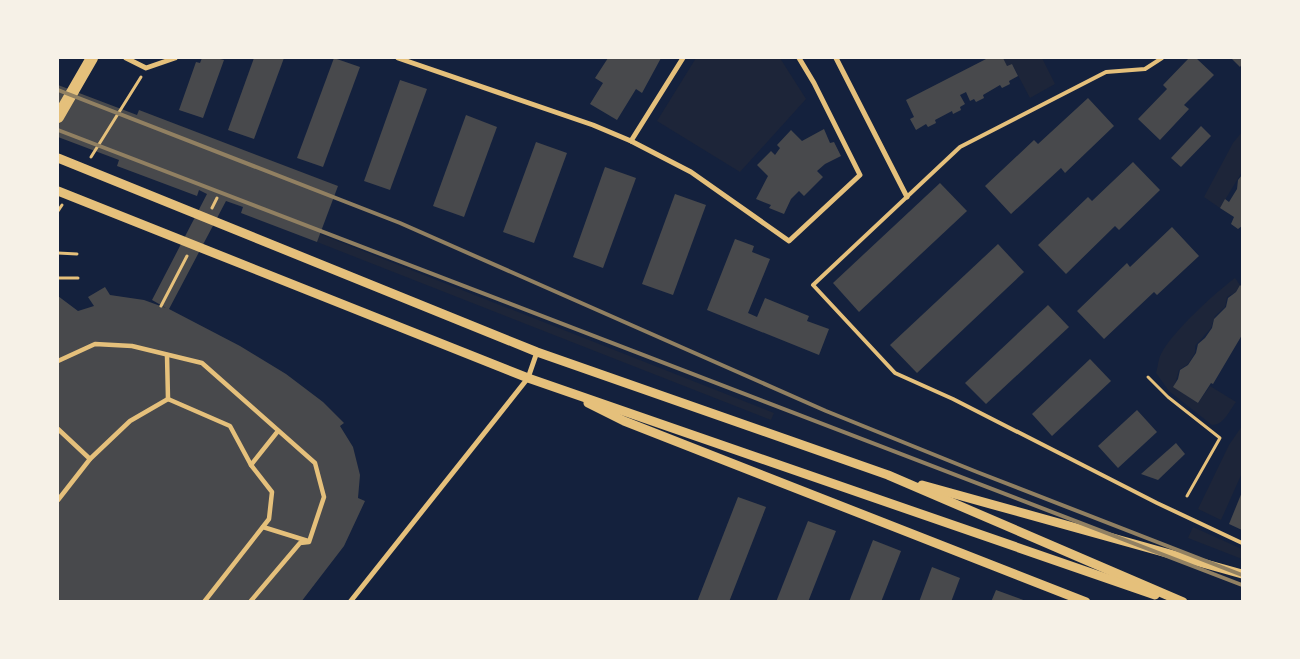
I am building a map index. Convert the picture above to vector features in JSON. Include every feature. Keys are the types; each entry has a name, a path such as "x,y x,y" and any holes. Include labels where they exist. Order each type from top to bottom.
{"main road":[{"path":"58,117 92,58"}],"street":[{"path":"126,58 146,68 175,58"},
{"path":"398,58 593,125 631,141 691,172 789,241 860,175 814,83 799,58"},
{"path":"631,141 683,58"},
{"path":"836,58 907,197"},
{"path":"58,158 538,352 888,475 1242,574"},
{"path":"58,191 528,378 1173,602"},
{"path":"58,361 95,344 132,346 202,363 315,463 324,497 310,542"},
{"path":"350,602 528,378 538,352"},
{"path":"167,355 168,399"},
{"path":"556,388 624,421 1086,602"},
{"path":"58,500 90,458 130,421 168,399"},
{"path":"168,399 230,426 251,466 272,492 270,519 204,602"},
{"path":"58,429 90,458"},
{"path":"251,466 278,431"},
{"path":"888,475 1183,602"},
{"path":"263,527 310,542"},
{"path":"250,602 300,543 310,542"}],"lane":[{"path":"1162,58 1145,69 1106,72 960,147 813,285 895,373 953,399 1242,544"}],"path":[{"path":"84,169 146,68"},
{"path":"58,211 68,195"},
{"path":"58,253 76,254"},
{"path":"58,278 78,278"},
{"path":"1148,377 1168,397 1220,438 1187,496"}],"shaded area":[{"path":"696,58 780,58 806,99 740,172 657,121"},
{"path":"1003,58 1042,58 1055,84 1030,98 1012,64 1007,66"},
{"path":"1242,132 1242,172 1220,208 1204,197 1233,143"},
{"path":"320,234 774,413 771,420 317,242"},
{"path":"1235,278 1240,285 1236,292 1227,297 1225,307 1215,316 1211,328 1195,346 1195,353 1188,364 1179,370 1174,387 1198,403 1210,386 1236,402 1220,423 1212,425 1169,391 1156,373 1161,354 1174,335 1206,303"},
{"path":"1242,426 1242,473 1221,520 1198,509 1229,445"},
{"path":"1193,527 1242,549 1242,559 1188,538"}],"building":[{"path":"202,58 224,60 203,118 179,110 196,62 200,63"},
{"path":"254,58 284,58 254,139 228,130"},
{"path":"334,58 360,67 323,167 297,158"},
{"path":"608,58 661,58 642,93 636,89 617,120 590,104 603,83 595,78"},
{"path":"988,58 1003,58 1007,66 1012,64 1018,76 1009,81 1010,84 1002,88 1000,85 983,95 984,98 976,102 974,99 970,101 966,92 960,95 965,104 960,107 961,110 953,114 952,111 935,120 936,123 928,127 926,124 916,130 910,119 914,117 906,100"},
{"path":"1189,58 1196,58 1214,75 1184,105 1189,109 1160,140 1138,119 1167,89 1163,85"},
{"path":"1231,58 1242,58 1240,67"},
{"path":"400,80 427,89 390,190 364,181"},
{"path":"58,85 137,115 139,110 338,186 317,242 241,213 243,207 226,201 169,309 240,346 286,374 323,402 344,423 340,426 353,447 360,475 358,498 365,501 344,546 301,602 58,602 58,296 78,311 94,306 88,297 105,287 110,295 144,300 166,308 152,300 207,194 199,190 197,196 117,166 119,160 58,137"},
{"path":"1088,98 1114,126 1065,173 1061,168 1011,214 985,186 1034,140 1038,144"},
{"path":"466,115 497,127 464,217 433,206"},
{"path":"1201,126 1211,136 1181,167 1171,158"},
{"path":"824,129 830,143 834,142 841,156 825,164 817,171 823,177 804,196 799,191 791,199 784,214 769,208 771,205 756,199 768,176 757,165 771,151 775,155 780,148 777,145 791,130 802,141"},
{"path":"536,142 567,153 534,243 503,232"},
{"path":"1133,162 1160,190 1119,230 1115,226 1066,274 1038,245 1088,197 1092,201"},
{"path":"605,167 636,178 603,268 573,257"},
{"path":"1242,175 1242,226 1238,229 1231,224 1234,217 1220,208 1225,199 1229,202 1237,189 1238,180"},
{"path":"940,183 967,211 859,312 833,283"},
{"path":"675,194 706,205 673,295 642,284"},
{"path":"1172,227 1199,256 1157,295 1154,292 1104,339 1077,311 1127,263 1130,267"},
{"path":"735,239 754,246 752,252 770,259 748,313 757,317 765,298 809,316 807,321 829,329 819,355 707,310"},
{"path":"998,244 1024,272 917,373 890,345"},
{"path":"1240,285 1242,287 1242,335 1213,384 1211,383 1198,403 1173,387 1178,379 1180,370 1188,365 1196,353 1198,344 1212,328 1214,319 1226,307 1228,298 1236,292"},
{"path":"1048,305 1069,327 986,404 965,383"},
{"path":"1090,359 1111,381 1052,436 1032,414"},
{"path":"1137,410 1157,432 1118,468 1098,446"},
{"path":"1176,443 1185,454 1158,480 1141,474"},
{"path":"1242,492 1242,530 1229,524"},
{"path":"738,497 766,507 729,602 697,602"},
{"path":"808,521 836,531 808,602 776,602"},
{"path":"873,540 901,551 881,602 849,602"},
{"path":"932,567 960,578 951,602 919,602"},
{"path":"996,590 1026,601 1026,602 991,602"}],"railway":[{"path":"58,90 400,223 826,411 1242,575"},
{"path":"58,130 1242,585"}]}
